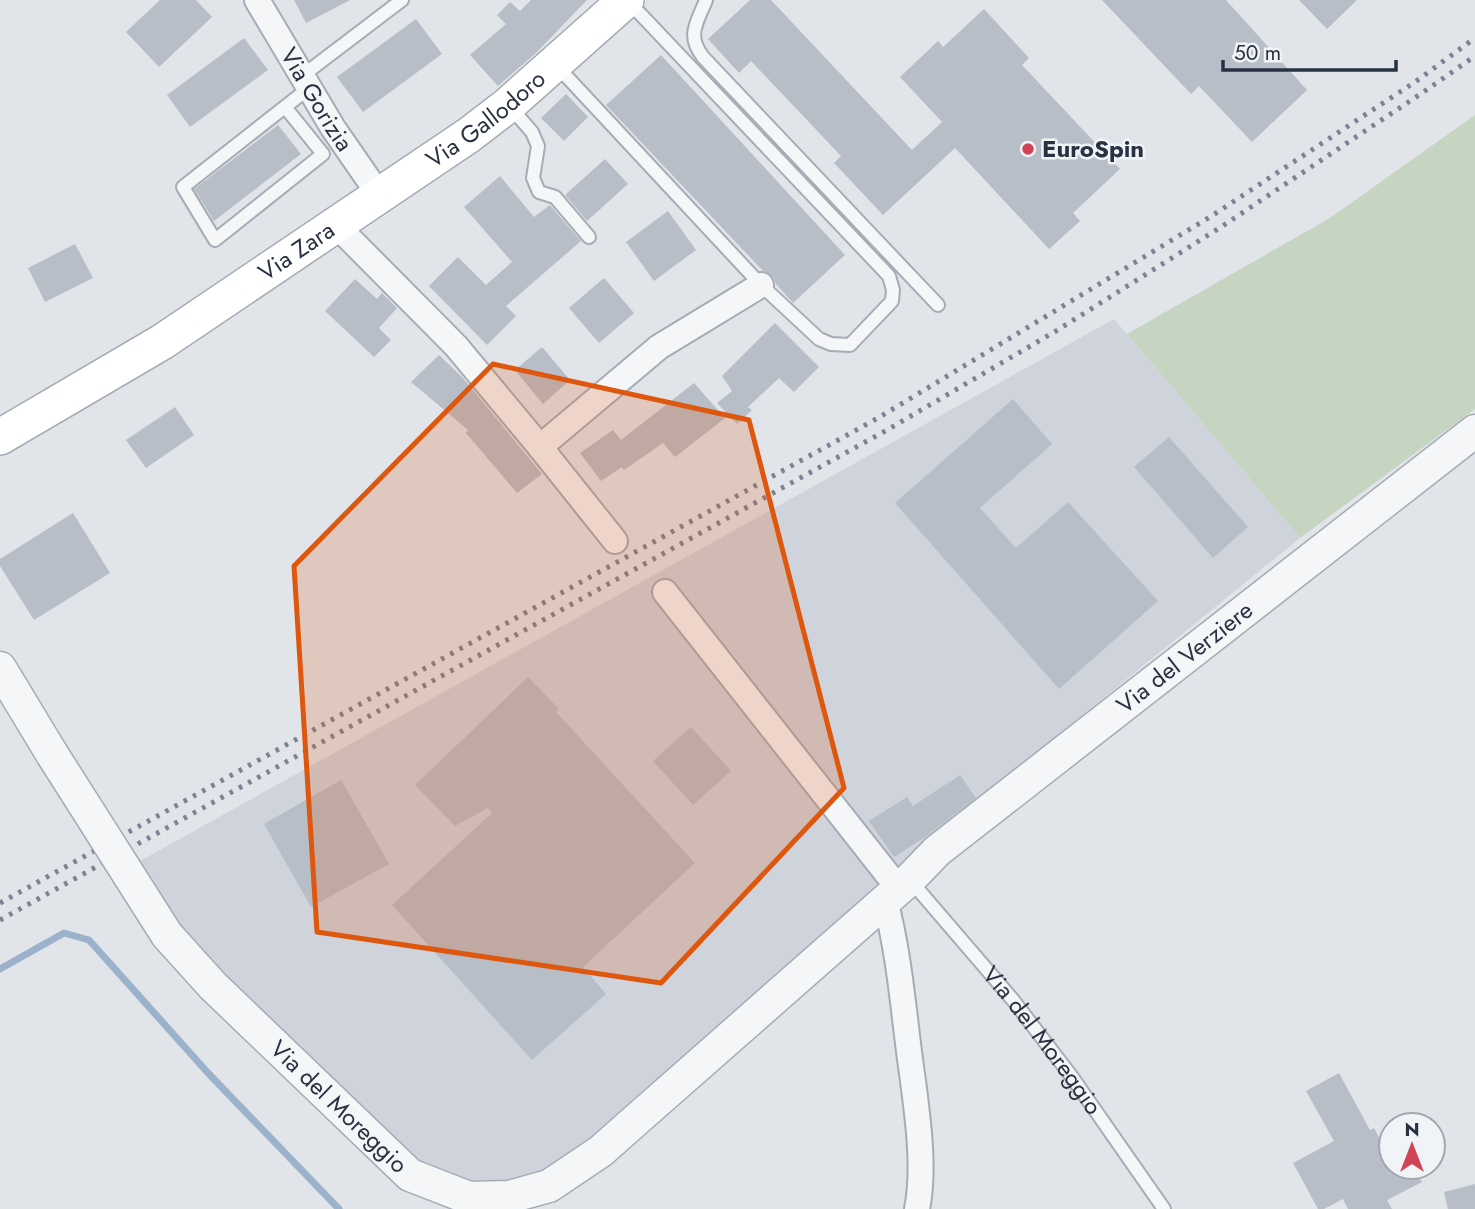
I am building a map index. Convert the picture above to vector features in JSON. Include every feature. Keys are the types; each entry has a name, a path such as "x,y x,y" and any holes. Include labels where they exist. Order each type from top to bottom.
{"main road":[{"name":"Via Gallodoro","path":"336,225 470,135 508,105 626,0"},
{"name":"Via Zara","path":"0,437 162,342 336,225"}],"street":[{"name":"Via Gorizia","path":"257,0 333,128 380,196"},
{"name":"Via Zara","path":"336,225 456,346 615,541"},
{"path":"540,447 659,347 761,285"},
{"name":"Via del Verziere","path":"898,889 937,850 1475,431"},
{"name":"Via del Moreggio","path":"664,592 898,889 895,939 918,1122 920,1195 917,1209"},
{"name":"Via del Moreggio","path":"0,668 167,935 213,986 410,1175 469,1198 509,1197 549,1186 601,1151 898,889"}],"lane":[{"path":"285,107 323,154 215,240 183,187 285,107 305,82 401,0"},
{"path":"555,64 761,285 819,339 831,344 850,345 892,301 893,290 889,276 626,0"},
{"path":"706,0 693,33 694,45 703,57 938,305"},
{"path":"508,105 531,132 538,146 533,178 539,192 555,197 589,237"},
{"name":"Via del Moreggio","path":"898,889 1013,1000 1072,1077 1164,1209"}],"highlighted area":[{"path":"493,364 749,420 844,788 661,983 317,932 294,566"}],"shaded area":[{"path":"1114,319 1300,538 901,863 658,1083 572,1157 521,1181 473,1188 423,1164 370,1119 195,944 165,906 140,861"}],"green space":[{"path":"1475,115 1475,409 1300,538 1127,334 1330,218"}],"building":[{"path":"160,0 196,0 212,17 159,67 126,32"},
{"path":"294,0 350,0 306,23"},
{"path":"531,0 587,0 536,53 498,86 470,55 506,24 497,15 510,2 520,11"},
{"path":"750,0 771,0 912,150 942,122 900,77 938,41 943,47 984,9 1029,58 1022,65 1120,169 1073,213 1080,221 1049,249 955,148 883,215 834,163 841,156 751,61 739,73 708,39"},
{"path":"1102,0 1226,0 1307,90 1252,142 1199,86 1191,94"},
{"path":"1299,0 1357,0 1327,29"},
{"path":"416,19 442,54 363,112 337,77"},
{"path":"244,38 268,70 190,127 167,95"},
{"path":"661,55 845,255 793,303 773,277 763,271 606,105"},
{"path":"566,94 588,117 564,141 541,118"},
{"path":"278,125 301,154 214,221 194,189"},
{"path":"605,159 628,184 587,221 565,195"},
{"path":"500,176 534,217 550,205 581,241 506,306 516,316 487,345 429,286 458,257 486,285 512,262 464,207"},
{"path":"668,211 696,250 654,281 626,242"},
{"path":"75,244 93,278 45,302 28,268"},
{"path":"604,278 634,313 599,343 569,308"},
{"path":"355,279 377,299 382,293 397,308 379,328 391,340 374,357 325,311"},
{"path":"775,323 819,367 794,392 779,378 748,407 752,410 737,424 717,403 732,391 722,376"},
{"path":"542,347 570,380 543,404 515,370"},
{"path":"439,355 463,378 542,474 517,493 466,433 468,430 411,382"},
{"path":"694,383 725,418 675,457 663,443 624,470 622,467 601,481 580,453 613,430 621,440"},
{"path":"1013,399 1052,444 980,508 1016,548 1068,502 1158,601 1059,689 895,503"},
{"path":"175,407 194,435 146,468 126,440"},
{"path":"1169,437 1248,527 1213,558 1134,467"},
{"path":"73,513 110,573 34,620 0,566 0,559"},
{"path":"528,677 559,709 556,712 695,863 583,967 606,994 532,1060 392,905 492,813 488,808 455,826 415,785"},
{"path":"691,727 731,771 693,805 653,761"},
{"path":"960,775 976,798 894,857 869,821 907,797 913,806"},
{"path":"341,780 389,864 311,907 264,824"},
{"path":"1339,1073 1370,1130 1374,1128 1377,1133 1377,1181 1422,1182 1387,1200 1392,1209 1348,1209 1343,1199 1324,1209 1318,1209 1293,1163 1334,1141 1306,1091"},
{"path":"1475,1184 1475,1209 1448,1209 1444,1192"}],"waterway":[{"path":"0,969 64,933 89,940 208,1073 339,1209"}],"railway":[{"path":"0,903 878,418 1210,217 1415,82 1475,38"},
{"path":"0,920 887,430 1056,331 1221,227 1475,56"}],"place":[{"name":"EuroSpin","path":"1028,149"}]}
